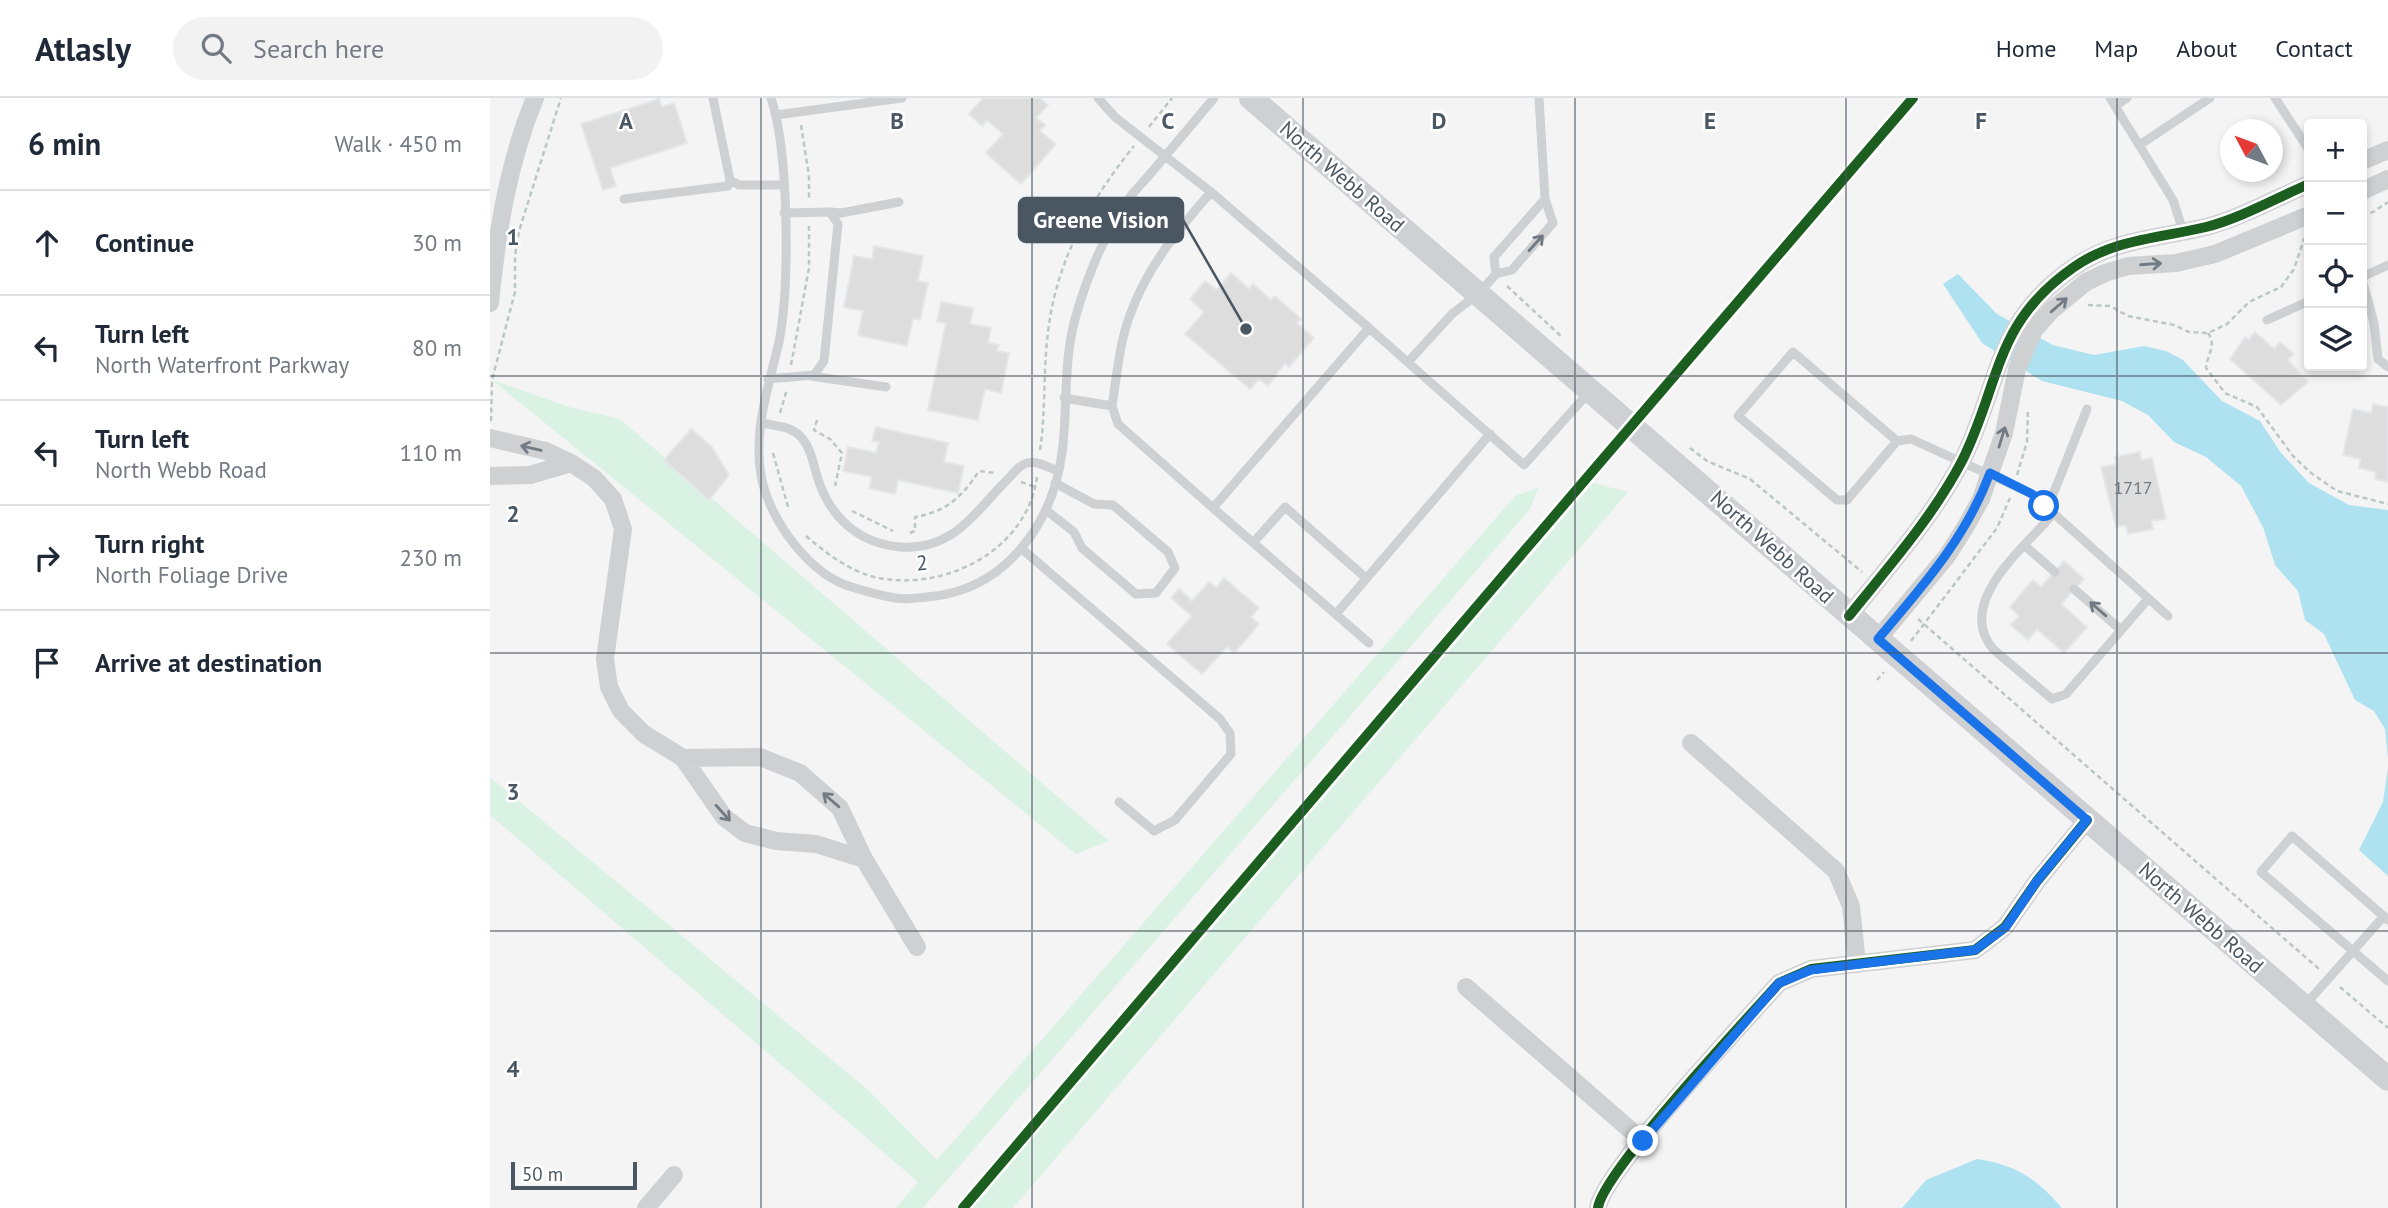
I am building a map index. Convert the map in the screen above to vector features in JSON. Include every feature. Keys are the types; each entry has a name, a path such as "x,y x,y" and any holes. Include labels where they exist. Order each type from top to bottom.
{"main road":[{"name":"North Webb Road","path":"1251,98 1489,281 1590,390 2388,1079"}],"street":[{"path":"490,303 491,278 518,139 535,98"},
{"path":"2367,159 2388,150"},
{"path":"2367,189 2388,179"},
{"path":"1849,616 1937,504 1962,460 1998,362 2018,321 2044,292 2076,266 2122,243 2208,226 2304,186"},
{"path":"1878,639 1960,536 1981,499 2004,433 2017,369 2034,330 2052,310 2085,282 2105,273 2128,266 2175,263 2215,254 2304,217"},
{"path":"490,438 547,451 594,478 613,499 623,529 605,659 610,687 621,711 644,734 683,758 724,817 745,833 776,841 816,844 864,859"},
{"path":"490,476 530,475 571,463"},
{"path":"1691,743 1836,871 1851,906 1857,964"},
{"path":"683,758 760,757 800,773 840,808 864,859 917,947"},
{"path":"1598,1208 1599,1200 1643,1141 1779,983 1811,970 1975,950 2006,927 2037,881 2087,820"},
{"path":"1466,987 1643,1141"},
{"path":"646,1208 674,1175"}],"lane":[{"path":"624,199 728,186 730,180 713,98"},
{"path":"771,98 776,115 784,185 786,255 779,341 768,379 759,442 761,476 770,504 789,540 816,567 849,587 899,599 941,596 973,587 996,574 1022,549 1046,510 1055,483 1062,453 1064,398 1075,320 1096,261 1121,209 1214,98"},
{"path":"776,115 902,98"},
{"path":"1098,98 1115,117 1211,192 1524,465 1590,390"},
{"path":"1408,362 1452,314 1489,281 1512,270 1553,223 1545,199 1539,98"},
{"path":"2127,98 2113,102 2174,200 2183,231"},
{"path":"2141,145 2210,98"},
{"path":"2275,98 2304,142"},
{"path":"730,180 738,185 784,185"},
{"path":"1211,192 1169,242 1150,272 1129,316 1112,406 1118,424 1369,643"},
{"path":"1489,281 1494,257 1545,199"},
{"path":"785,213 841,213 899,202"},
{"path":"810,376 820,371 824,361 838,224 830,212"},
{"path":"2367,276 2388,265"},
{"path":"2367,297 2374,323 2378,359 2388,367"},
{"path":"2267,320 2304,303"},
{"path":"1213,508 1369,328"},
{"path":"1897,441 1793,352 1738,416 1837,500 1847,500 1897,441 1910,439 1990,473 2032,494 2168,616"},
{"path":"768,379 810,376 886,387"},
{"path":"1064,398 1112,406"},
{"path":"2044,506 2052,497 2087,409"},
{"path":"762,423 790,429 800,436 812,456 823,495 845,526 877,542 896,547 925,546 957,534 1009,478 1027,463 1038,463 1058,471"},
{"path":"1336,614 1490,434"},
{"path":"1046,510 1074,532 1082,548 1136,594 1156,593 1175,568 1168,552 1113,505 1094,504 1055,483"},
{"path":"1254,543 1285,507 1366,578"},
{"path":"2053,514 1984,596 1981,625 1986,641 1994,650 2052,699 2058,699 2066,694 2148,598"},
{"path":"2025,546 2055,572"},
{"path":"1022,549 1220,719 1230,733 1231,754 1175,820 1154,831 1119,802"},
{"path":"2074,589 2121,630"},
{"path":"2304,1007 2354,951 2386,918 2292,836 2261,872 2354,951 2388,981"}],"path":[{"path":"490,428 492,380 515,292 515,256 519,231 561,98"},
{"path":"789,511 779,483 771,440 789,378 809,268 810,176 799,112"},
{"path":"2367,214 2388,202"},
{"path":"2082,305 2110,306 2128,316 2174,325 2189,332 2208,333 2227,324 2249,302 2281,287 2294,269 2304,239"},
{"path":"1489,281 1531,306 1564,339"},
{"path":"2208,333 2212,339 2212,348 2206,368 2225,393 2257,407 2293,456 2337,491 2388,504"},
{"path":"817,421 814,430 830,439 842,453 835,484 838,495"},
{"path":"1686,444 1707,461 1750,479 1875,583"},
{"path":"845,503 853,511 882,528 902,534 915,531 915,517 934,514 951,505 964,494 979,471 1035,487"},
{"path":"1905,607 2388,1028"}],"green space":[{"path":"492,380 569,407 620,419 1109,841 1076,854"},
{"path":"1593,483 1628,492 1013,1208 970,1208"},
{"path":"1538,488 1530,509 923,1208 896,1208 918,1182 490,815 490,777 867,1089 937,1160 1515,496"}],"water":[{"path":"1958,274 1997,314 2053,345 2094,355 2144,346 2166,351 2183,360 2222,401 2260,421 2281,453 2309,483 2349,505 2388,510 2388,759 2385,729 2374,711 2355,700 2324,634 2305,620 2298,591 2275,565 2263,527 2241,486 2206,457 2174,442 2148,415 2122,401 2042,381 1982,343 1943,284"},
{"path":"2388,767 2388,876 2359,850 2383,802"},
{"path":"1977,1159 2003,1165 2024,1174 2062,1208 1902,1208 1926,1180"}],"building":[{"path":"983,98 1040,98 1048,105 1036,118 1045,125 1040,131 1056,144 1021,184 986,153 1003,134 987,120 982,126 969,114"},
{"path":"659,99 662,107 674,103 687,143 610,168 616,186 603,190 581,124"},
{"path":"874,246 923,256 918,281 928,283 920,320 913,318 907,346 858,335 863,311 844,307 854,256 872,259"},
{"path":"1231,273 1249,289 1253,284 1271,300 1275,296 1301,319 1297,323 1314,338 1289,367 1285,363 1268,386 1259,379 1250,389 1185,334 1204,312 1190,299 1205,281 1217,290"},
{"path":"941,302 973,308 970,324 991,328 988,343 999,345 997,351 1009,353 1001,393 985,389 978,420 928,410 946,323 937,322"},
{"path":"2255,332 2274,349 2280,342 2294,354 2288,360 2308,382 2281,405 2230,359 2245,337 2249,340"},
{"path":"2373,404 2388,407 2388,482 2375,479 2376,472 2359,468 2361,459 2343,455 2353,409 2371,413"},
{"path":"876,427 948,443 944,462 964,466 958,493 898,480 895,494 869,488 872,477 843,471 848,447 876,453 879,442 872,441"},
{"path":"691,429 712,447 729,475 709,500 664,460"},
{"path":"2140,452 2141,460 2152,458 2166,519 2151,521 2153,529 2128,534 2126,525 2116,527 2101,467 2116,464 2115,457"},
{"path":"2064,561 2084,579 2061,604 2087,627 2064,653 2037,629 2028,640 2011,625 2019,616 2010,607 2033,580 2041,587"},
{"path":"1224,578 1259,608 1251,617 1259,624 1234,653 1227,647 1202,674 1167,644 1192,616 1171,598 1179,589 1192,601 1209,582 1216,588"}],"cycle path":[{"path":"963,1208 1913,98"},
{"path":"1849,616 1909,541 1950,482 1975,433 2013,332 2048,288 2074,267 2105,250 2219,223 2304,186"},
{"path":"1598,1208 1623,1163 1779,983 1811,969 1975,950 2005,927 2037,881 2087,820"}],"place":[{"name":"Greene Vision","path":"1246,329"}],"route":[{"path":"1643,1141 1697,1074 1779,983 1811,970 1975,950 2006,927 2037,881 2087,820 1878,639 1947,556 1981,499 1990,473 2032,494 2044,506"}]}
